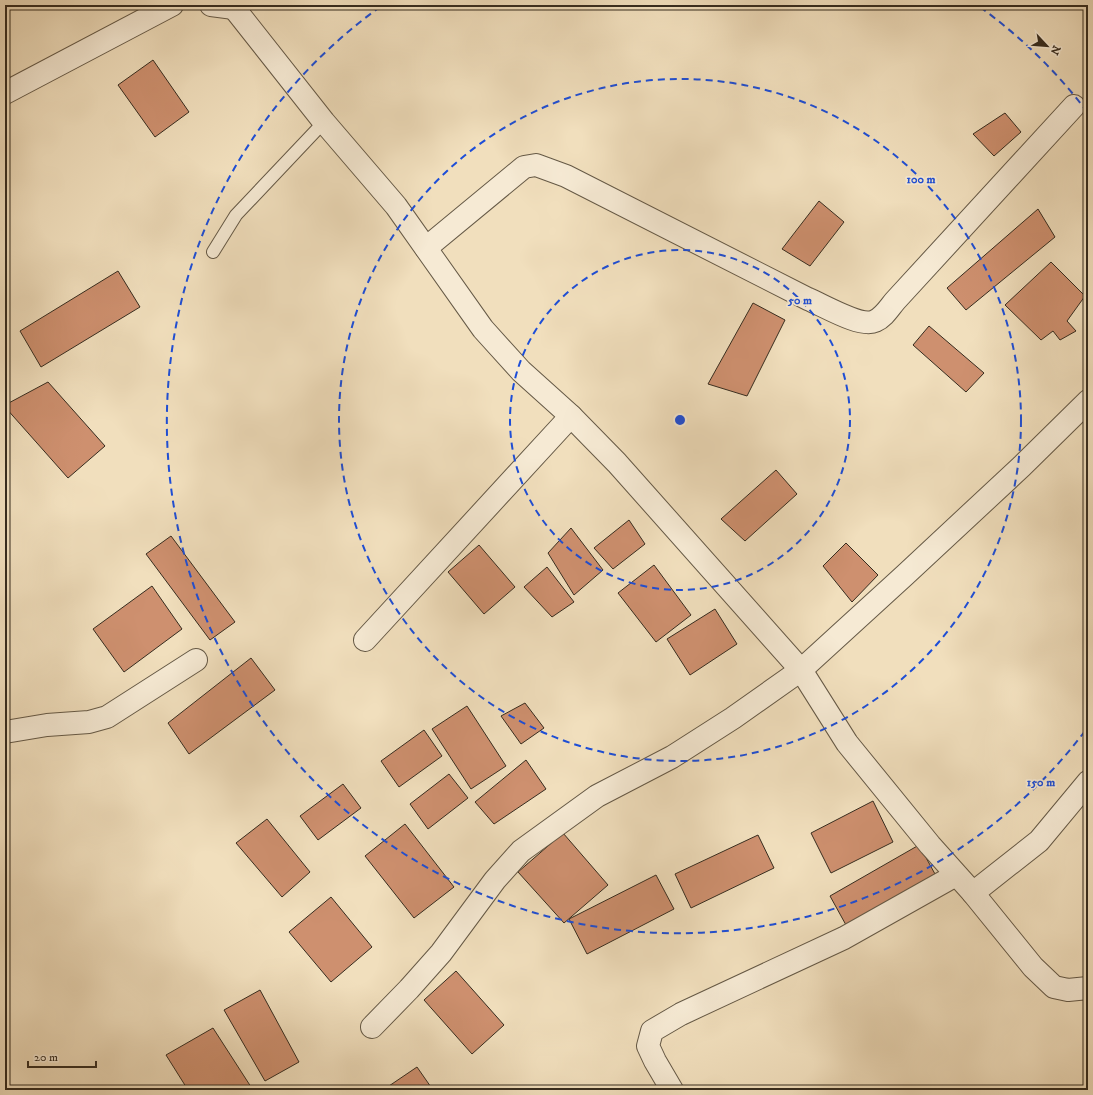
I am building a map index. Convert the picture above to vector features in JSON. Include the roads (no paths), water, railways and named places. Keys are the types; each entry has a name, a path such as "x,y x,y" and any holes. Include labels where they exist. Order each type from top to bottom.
{"street":[{"path":"5,93 172,5"},
{"path":"211,5 237,6 324,122 396,206 483,329 521,371 571,416 617,463 801,670 847,743 930,845 1033,967 1054,987 1068,990 1088,988"},
{"path":"426,248 524,167 536,165 566,176 808,299 847,317 871,323 882,317 1074,106"},
{"path":"372,1027 441,953 495,880 521,851 597,796 678,753 733,718 801,670 1022,466 1088,401"},
{"path":"365,640 571,416"},
{"path":"5,732 47,725 89,722 107,717 196,660"},
{"path":"972,893 1039,841 1088,782"},
{"path":"672,1090 648,1046 652,1031 681,1014 844,938 956,875"}],"lane":[{"path":"213,252 236,215 324,122"}]}
